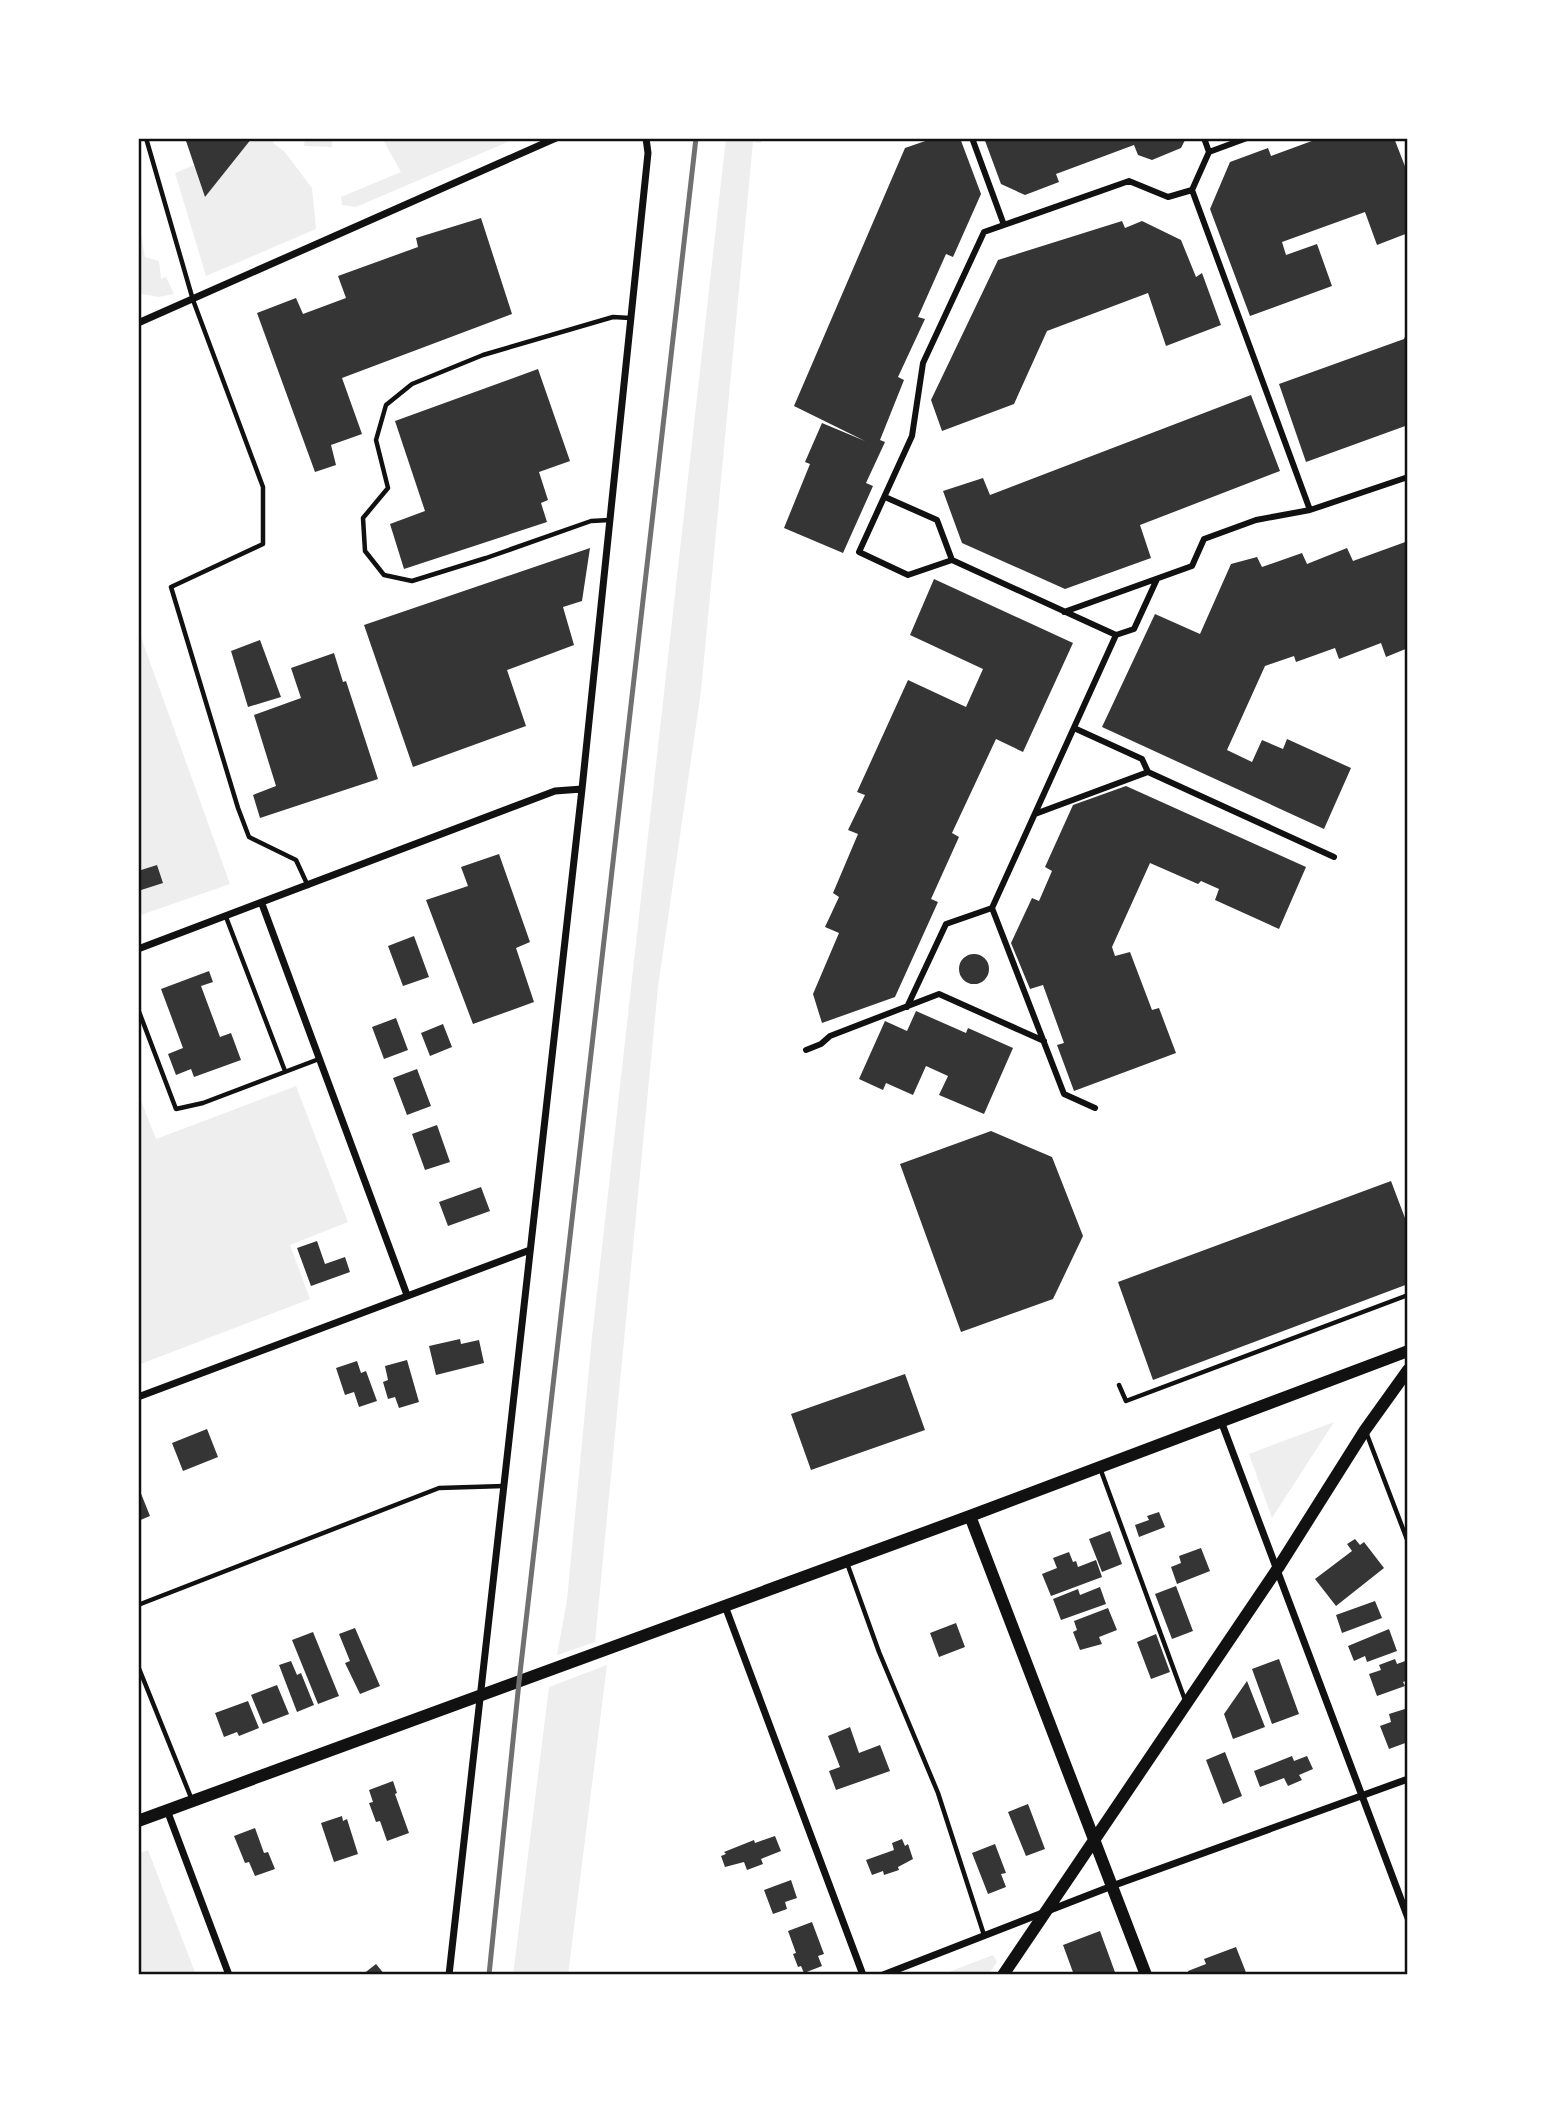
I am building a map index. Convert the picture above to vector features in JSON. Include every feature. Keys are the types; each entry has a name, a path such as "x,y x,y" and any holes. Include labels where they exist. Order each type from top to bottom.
{"street":[{"path":"138,323 556,138"},
{"path":"449,1975 582,789 648,153 646,138"},
{"path":"972,138 1004,225"},
{"path":"1204,138 1209,152 1192,190 1310,510"},
{"path":"1209,152 1247,138"},
{"path":"1157,579 1134,629 1116,635 952,561 908,575 859,552 912,436 923,363 984,232 1129,181 1168,197 1192,190"},
{"path":"1064,612 1192,566 1204,539 1256,520 1310,510 1408,477"},
{"path":"885,496 937,520 952,561"},
{"path":"1095,1108 1064,1094 992,908 1116,635"},
{"path":"1074,728 1142,759 1148,772 1334,857"},
{"path":"1035,814 1148,772"},
{"path":"138,949 555,791 582,789"},
{"path":"262,904 407,1295"},
{"path":"907,1007 946,924 992,908"},
{"path":"806,1050 821,1044 830,1036 939,994 1044,1041"},
{"path":"138,1397 530,1250"},
{"path":"138,1821 970,1516 1408,1351"},
{"path":"1003,1975 1278,1568 1366,1430 1408,1370"},
{"path":"1221,1422 1408,1918"},
{"path":"970,1516 1146,1975"},
{"path":"725,1606 863,1975"},
{"path":"883,1975 1112,1886 1408,1779"},
{"path":"167,1811 229,1975"}],"lane":[{"path":"146,138 192,300 263,487 263,544 171,587 237,808 249,837 296,860 308,886"},
{"path":"610,520 591,521 486,558 411,580 384,575 365,551 363,518 388,488 376,440 386,405 412,384 483,355 613,317 631,318"},
{"path":"226,917 285,1072"},
{"path":"138,1009 176,1110 203,1103 319,1059"},
{"path":"1119,1385 1126,1401 1408,1294"},
{"path":"1366,1430 1408,1542"},
{"path":"1100,1467 1186,1705"},
{"path":"138,1605 439,1488 504,1486"},
{"path":"847,1561 879,1651 938,1793 985,1936"},
{"path":"138,1666 192,1801"}],"shaded area":[{"path":"252,138 276,138 273,143 284,151 312,188 316,229 206,276 175,173 194,165 205,197"},
{"path":"305,138 332,138 332,147 304,146"},
{"path":"382,138 517,138 356,207 342,205 341,197 401,172"},
{"path":"726,138 762,138 761,143 753,142 701,691 658,987 595,1642 557,1655 567,1600 592,1337"},
{"path":"138,219 145,257 159,261 161,279 166,277 174,294 158,297 138,293"},
{"path":"138,629 230,884 138,916"},
{"path":"296,1086 348,1222 290,1245 310,1299 138,1365 138,1093 156,1139"},
{"path":"1334,1422 1272,1518 1249,1454"},
{"path":"607,1665 568,1975 513,1975 549,1687"},
{"path":"148,1850 196,1975 138,1975 138,1854"},
{"path":"993,1955 997,1962 988,1975 941,1975"}],"building":[{"path":"185,138 252,138 205,197"},
{"path":"934,138 960,138 981,194 953,257 946,254 918,317 925,319 898,377 904,380 880,440 885,442 866,483 873,486 843,553 784,528 810,464 805,462 822,423 865,441 794,406 905,148"},
{"path":"984,138 1186,138 1181,148 1152,160 1138,155 1134,145 1056,174 1059,182 1025,195 1001,184"},
{"path":"1320,138 1394,138 1408,174 1408,233 1377,245 1365,212 1282,242 1286,255 1317,244 1332,286 1250,316 1210,209 1230,162 1268,148 1271,156"},
{"path":"481,218 512,314 342,378 362,434 331,445 336,465 315,472 257,313 296,298 303,314 346,298 338,276 418,247 416,238"},
{"path":"1122,221 1125,228 1142,221 1181,240 1196,277 1202,273 1221,325 1166,346 1148,293 1047,331 1014,404 942,431 931,400 998,260"},
{"path":"1408,330 1408,425 1306,462 1279,384 1404,339"},
{"path":"538,369 570,461 539,472 548,500 541,503 547,522 404,569 390,524 425,511 395,421"},
{"path":"1251,395 1280,471 1140,525 1151,558 1065,589 962,543 943,491 983,478 990,495"},
{"path":"1408,541 1408,648 1386,657 1381,643 1339,659 1335,648 1296,662 1294,656 1265,666 1227,750 1252,762 1262,740 1283,749 1287,739 1351,768 1324,829 1102,727 1155,614 1200,634 1231,564 1257,557 1262,567 1302,553 1307,564 1347,548 1353,561"},
{"path":"590,548 582,601 563,607 574,645 507,670 526,726 413,767 364,625"},
{"path":"934,579 1073,643 1023,752 996,739 952,833 959,837 931,899 938,902 895,997 822,1023 813,994 839,933 825,927 839,897 833,893 858,834 848,830 865,795 857,792 908,680 966,707 983,669 910,635"},
{"path":"260,640 281,697 248,707 231,651"},
{"path":"334,653 378,779 260,818 253,795 276,786 254,715 301,698 291,668"},
{"path":"1126,786 1306,867 1279,929 1215,900 1219,889 1201,881 1198,884 1150,863 1112,947 1115,956 1130,952 1152,1010 1159,1008 1176,1053 1074,1091 1057,1045 1064,1043 1043,985 1030,989 1011,943 1032,898 1039,901 1052,871 1045,867 1073,805"},
{"path":"499,854 530,942 516,948 534,1002 473,1024 426,900 468,886 461,867"},
{"path":"157,865 163,883 138,891 138,871"},
{"path":"414,936 429,977 403,986 388,946"},
{"path":"974,954 985,958 989,969 985,980 974,984 963,980 959,969 963,958"},
{"path":"209,971 213,982 201,986 220,1037 231,1033 241,1060 194,1077 191,1069 176,1075 168,1054 183,1048 161,989"},
{"path":"916,1011 966,1033 968,1028 1013,1048 984,1114 939,1095 948,1076 926,1066 913,1095 886,1083 883,1090 859,1079 885,1021 907,1031"},
{"path":"396,1018 408,1050 384,1059 372,1027"},
{"path":"443,1024 452,1047 430,1056 421,1033"},
{"path":"417,1069 431,1106 407,1115 393,1078"},
{"path":"437,1125 450,1162 425,1170 412,1134"},
{"path":"991,1131 1052,1157 1083,1236 1053,1299 961,1332 900,1164"},
{"path":"1391,1181 1408,1226 1408,1284 1153,1380 1118,1282"},
{"path":"481,1187 490,1211 448,1226 439,1202"},
{"path":"317,1241 325,1264 345,1257 350,1272 311,1286 297,1248"},
{"path":"460,1339 461,1344 479,1340 484,1363 436,1375 429,1346"},
{"path":"407,1360 419,1402 399,1408 395,1397 388,1399 383,1382 388,1380 385,1366"},
{"path":"357,1361 361,1373 366,1371 377,1401 359,1407 354,1392 345,1395 336,1368"},
{"path":"905,1374 925,1430 811,1470 791,1414"},
{"path":"207,1429 218,1457 183,1471 172,1443"},
{"path":"138,1486 150,1516 138,1521"},
{"path":"1159,1512 1165,1527 1139,1537 1135,1525 1149,1520 1147,1516"},
{"path":"1110,1531 1122,1564 1102,1572 1089,1539"},
{"path":"1355,1539 1360,1545 1364,1542 1384,1568 1336,1606 1315,1579 1352,1551 1347,1544"},
{"path":"1201,1548 1210,1571 1177,1584 1171,1567 1181,1563 1179,1556"},
{"path":"1069,1552 1078,1567 1096,1560 1102,1577 1051,1596 1042,1574 1057,1568 1053,1558"},
{"path":"1176,1586 1193,1631 1172,1639 1155,1594"},
{"path":"1100,1587 1106,1604 1061,1620 1053,1599 1078,1589 1080,1595"},
{"path":"1375,1601 1382,1618 1342,1633 1336,1615"},
{"path":"1108,1608 1117,1630 1099,1637 1102,1644 1080,1650 1073,1632 1077,1630 1074,1621"},
{"path":"956,1623 965,1647 939,1657 930,1633"},
{"path":"355,1628 380,1686 360,1694 345,1663 350,1661 339,1634"},
{"path":"1389,1629 1397,1651 1367,1662 1365,1656 1354,1661 1348,1646"},
{"path":"313,1632 339,1696 318,1704 292,1640"},
{"path":"1156,1634 1170,1672 1151,1679 1137,1642"},
{"path":"1279,1659 1299,1714 1272,1724 1252,1669"},
{"path":"1395,1659 1397,1664 1408,1660 1408,1680 1403,1682 1405,1686 1377,1696 1369,1674 1381,1670 1379,1665"},
{"path":"291,1661 297,1675 301,1673 314,1705 297,1712 279,1665"},
{"path":"1247,1681 1265,1727 1233,1739 1224,1714"},
{"path":"277,1685 289,1714 263,1724 251,1695"},
{"path":"248,1701 259,1728 239,1736 237,1732 224,1737 215,1713"},
{"path":"1408,1708 1408,1742 1389,1749 1380,1726 1391,1722 1389,1714"},
{"path":"850,1727 859,1753 880,1745 890,1771 836,1790 829,1771 840,1767 828,1736"},
{"path":"1225,1752 1242,1796 1223,1804 1206,1760"},
{"path":"1292,1756 1294,1761 1307,1756 1313,1769 1299,1775 1302,1780 1288,1786 1284,1778 1260,1787 1254,1771"},
{"path":"393,1781 409,1833 387,1841 380,1821 376,1822 369,1803 373,1802 369,1790"},
{"path":"1028,1804 1045,1849 1026,1856 1008,1812"},
{"path":"342,1816 343,1821 347,1819 358,1854 334,1862 321,1823"},
{"path":"255,1828 264,1853 268,1852 275,1869 255,1876 249,1862 245,1863 234,1836"},
{"path":"775,1836 781,1851 761,1859 763,1864 747,1870 744,1862 725,1867 721,1856 726,1854 724,1852 754,1840 755,1843"},
{"path":"902,1839 905,1846 908,1844 913,1859 898,1867 899,1870 884,1875 883,1871 872,1875 866,1860 894,1850 892,1843"},
{"path":"995,1844 1006,1873 1001,1874 1006,1887 988,1894 972,1853"},
{"path":"791,1880 797,1898 785,1902 787,1909 773,1914 764,1890"},
{"path":"812,1922 824,1954 818,1956 822,1966 804,1973 801,1966 798,1967 793,1954 796,1953 788,1931"},
{"path":"1100,1931 1116,1975 1074,1975 1063,1945"},
{"path":"1236,1947 1247,1975 1189,1975 1188,1971 1206,1964 1204,1959"},
{"path":"376,1964 385,1975 362,1975"}],"railway":[{"path":"489,1975 519,1682 696,138"}]}
